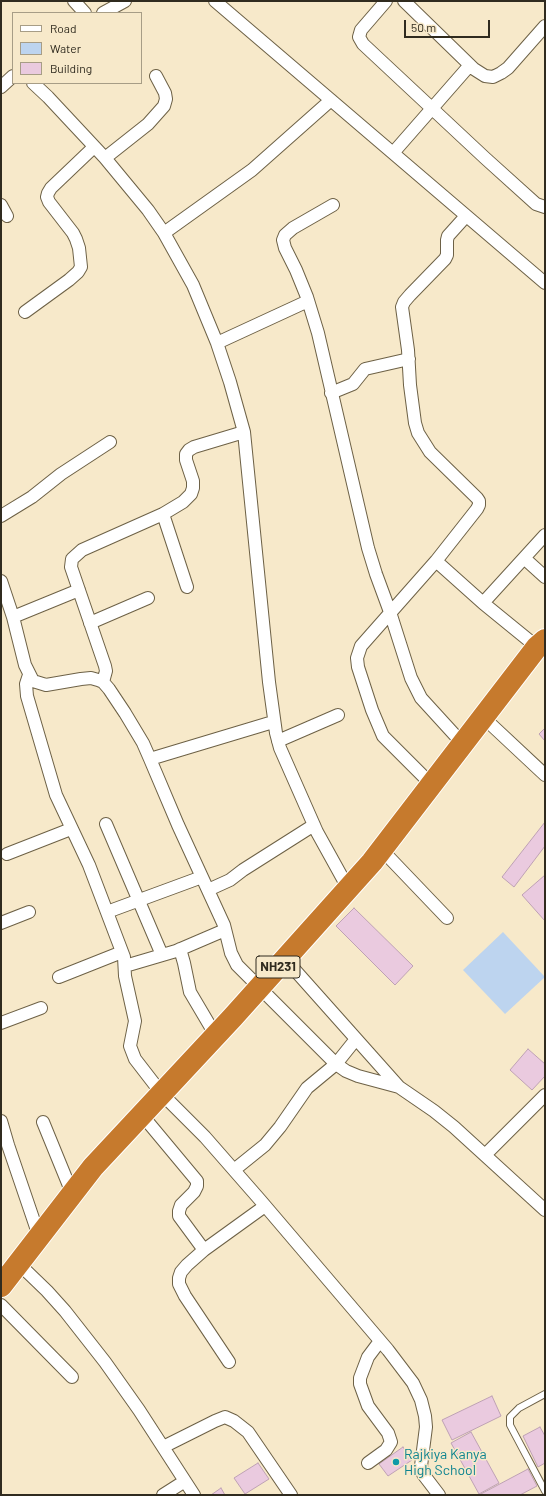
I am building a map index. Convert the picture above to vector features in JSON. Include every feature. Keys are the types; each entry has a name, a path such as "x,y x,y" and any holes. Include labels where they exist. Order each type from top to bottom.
{"highway":[{"name":"NH231","path":"1,1286 93,1167 216,1036 382,849 541,643"}],"street":[{"path":"74,1 84,12"},
{"path":"105,12 125,1"},
{"path":"386,1 361,30 359,37 361,41 431,109 536,204 545,207"},
{"path":"404,1 470,65 485,76 493,77 508,68 545,26"},
{"path":"222,3 331,100 545,283"},
{"path":"393,153 470,65"},
{"path":"105,158 148,124 164,106 166,99 165,93 156,76"},
{"path":"1,87 12,77"},
{"path":"35,84 105,158 148,210 164,233 193,285 217,343 244,432 273,722 278,741 314,825 348,888"},
{"path":"164,233 252,170 331,100"},
{"path":"25,312 69,280 81,267 79,248 76,239 47,197 51,188 94,147"},
{"path":"333,205 292,228 282,240 308,301 318,333 368,548 411,678 419,694 463,744"},
{"path":"431,784 383,736 372,710 358,667 357,658 360,646 436,561 478,509 479,501 430,452 418,433 410,385 409,359 402,307 404,302 445,259 447,255 446,240 466,216"},
{"path":"217,343 308,301"},
{"path":"331,393 353,384 365,369 409,359"},
{"path":"103,682 106,671 105,666 71,567 71,562 75,555 95,543 163,514 183,502 191,494 193,488 193,481 186,460 186,454 189,450 194,447 244,432"},
{"path":"1,516 32,497 61,474 110,442"},
{"path":"163,514 188,587"},
{"path":"483,603 545,534"},
{"path":"524,558 545,577"},
{"path":"436,561 483,603 541,643"},
{"path":"1,581 13,617 25,665 33,681 46,685 91,678 103,682 129,720 150,759 208,890 225,930 231,954 237,965 336,1064 346,1071 358,1076 399,1087"},
{"path":"13,617 79,590"},
{"path":"90,623 148,598"},
{"path":"29,675 26,684 27,696 56,795 89,865 122,952 125,966 125,976 135,1021 130,1046 141,1068 162,1094 205,1137 266,1206 380,1341 413,1383 421,1400 425,1416 426,1427 421,1466 423,1474 439,1495"},
{"path":"278,741 338,715"},
{"path":"483,717 545,775"},
{"path":"150,759 273,722"},
{"path":"106,824 162,955"},
{"path":"208,890 230,880 243,870 314,825"},
{"path":"7,854 71,829"},
{"path":"382,849 447,918"},
{"path":"107,912 202,877"},
{"path":"1,923 29,912"},
{"path":"125,966 180,949 225,930"},
{"path":"180,949 190,992 216,1036"},
{"path":"59,977 122,952"},
{"path":"285,959 399,1087 439,1115 545,1210"},
{"path":"1,1023 41,1008"},
{"path":"234,1170 265,1145 280,1127 307,1088 336,1064 356,1039"},
{"path":"485,1155 545,1095"},
{"path":"142,1115 196,1181 197,1186 194,1192 181,1205 179,1216 204,1250"},
{"path":"1,1121 6,1159 39,1236"},
{"path":"43,1122 72,1193"},
{"path":"229,1362 185,1296 179,1284 178,1278 180,1272 187,1264 204,1250 266,1206"},
{"path":"18,1263 65,1311 105,1362 194,1495"},
{"path":"1,1305 72,1377"},
{"path":"368,1463 386,1450 391,1442 388,1433 368,1406 360,1384 360,1378 368,1357 380,1341"},
{"path":"163,1447 225,1417 234,1421 248,1432 291,1495"},
{"path":"163,1495 185,1481"}],"lane":[{"path":"545,1394 519,1408 510,1417 510,1425 545,1491"}],"water":[{"path":"503,932 545,977 505,1014 463,970"}],"building":[{"path":"545,728 545,741 539,734"},
{"path":"545,822 545,846 514,887 502,877"},
{"path":"545,875 545,921 522,895"},
{"path":"354,908 413,966 395,985 336,926"},
{"path":"528,1049 545,1064 545,1076 532,1090 510,1070"},
{"path":"492,1396 501,1416 452,1440 442,1420"},
{"path":"540,1427 545,1436 545,1463 538,1467 523,1436"},
{"path":"471,1432 499,1483 479,1494 451,1443"},
{"name":"Rajkiya Kanya High School","path":"403,1447 412,1460 388,1476 379,1464"},
{"path":"258,1463 269,1479 245,1494 234,1478"},
{"path":"528,1469 537,1486 520,1495 479,1495"},
{"path":"221,1488 225,1495 211,1495"}],"place":[{"name":"Rajkiya Kanya High School","path":"396,1462"}]}
